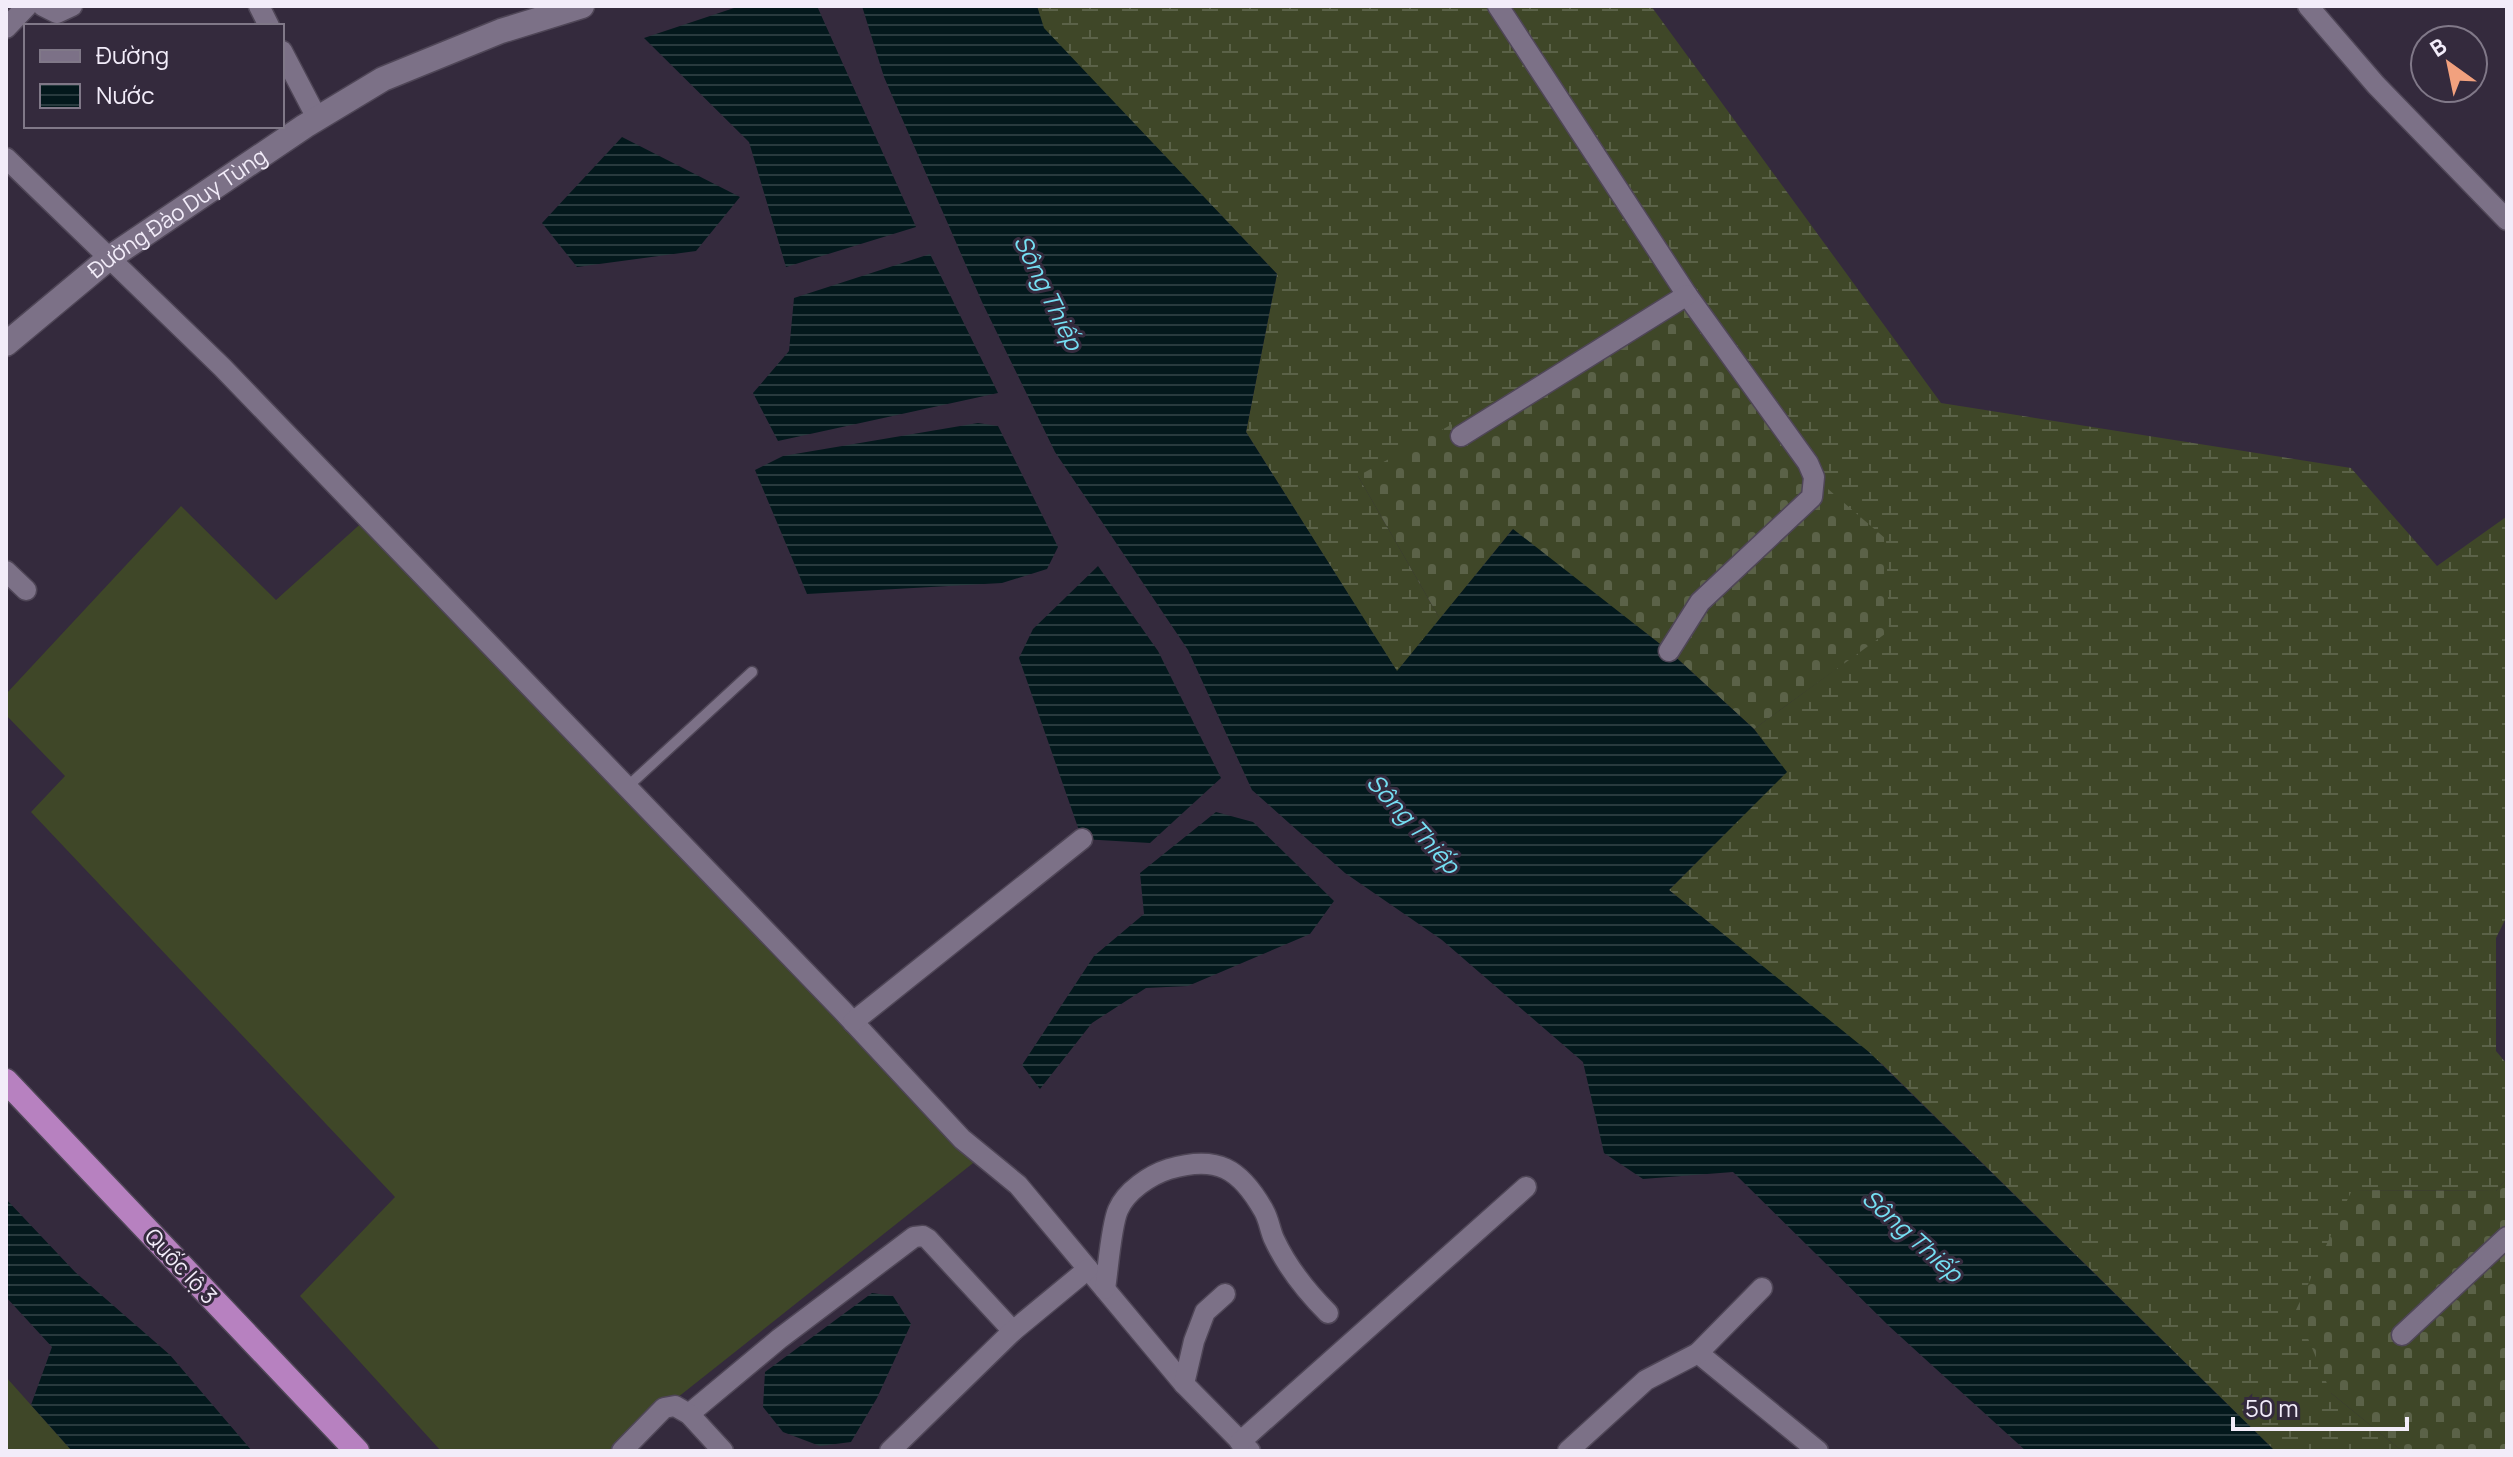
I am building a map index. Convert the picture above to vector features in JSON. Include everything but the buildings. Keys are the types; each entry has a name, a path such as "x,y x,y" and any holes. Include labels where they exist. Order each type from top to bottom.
{"highway":[{"name":"Quốc lộ 3","path":"6,1081 357,1451"}],"street":[{"path":"6,28 27,6"},
{"path":"43,6 57,13 72,6"},
{"path":"259,6 268,24"},
{"name":"Đường Đào Duy Tùng","path":"6,344 108,259 317,118 383,79 501,31 582,6"},
{"path":"1498,6 1687,295 1808,463 1814,477 1812,497 1700,602 1669,651"},
{"path":"2308,6 2376,85 2507,220"},
{"path":"284,55 317,118"},
{"path":"6,158 222,367 962,1139 1018,1185 1184,1384 1245,1446 1526,1187"},
{"path":"1461,436 1687,295"},
{"path":"6,571 26,590"},
{"path":"853,1022 1082,839"},
{"path":"1105,1289 1118,1211 1136,1187 1166,1170 1208,1162 1228,1167 1243,1181 1265,1213 1273,1237 1288,1264 1328,1313"},
{"path":"689,1414 779,1339 914,1237 928,1239 1013,1331"},
{"path":"2402,1335 2504,1246"},
{"path":"890,1451 1013,1331 1088,1269"},
{"path":"1568,1451 1646,1380 1698,1353 1762,1288"},
{"path":"1184,1384 1194,1341 1205,1312 1225,1294"},
{"path":"1698,1353 1818,1451"},
{"path":"622,1451 664,1408 675,1406 689,1414 723,1451"}],"lane":[{"path":"626,788 752,672"}],"green space":[{"path":"1037,6 1651,6 1941,403 2351,468 2437,566 2507,518 2507,916 2496,938 2496,1051 2507,1064 2507,1178 2496,1191 2352,1190 2331,1393 2402,1451 2275,1451 1882,1064 1669,890 1786,772 1754,729 1889,630 1358,476 1440,619 1397,672 1246,432 1277,274 1043,28"},
{"path":"1687,295 1814,477 1886,539 1889,631 1754,729 1669,651 1512,530 1440,619 1358,476"},
{"path":"181,506 276,600 367,518 982,1156 610,1451 441,1451 300,1296 395,1197 31,812 65,776 6,715 6,694"},
{"path":"2507,1178 2507,1451 2402,1451 2331,1393 2296,1310 2352,1190 2496,1191"},
{"path":"6,1377 72,1451 6,1451"}],"water":[{"path":"740,6 817,6 916,227 786,267 749,142 644,38"},
{"name":"Sông Thiếp","path":"862,6 1037,6 1044,28 1277,274 1246,432 1397,671 1513,529 1669,651 1754,729 1787,772 1669,890 1869,1052 2275,1451 2026,1451 1890,1327 1733,1172 1643,1179 1604,1153 1583,1062 1442,940 1345,873 1252,790 1188,650 1055,452 982,302 884,77"},
{"path":"622,137 740,197 696,251 577,267 542,223"},
{"path":"930,254 998,393 778,441 753,393 789,351 794,298"},
{"path":"978,423 998,426 1058,547 1047,569 1002,583 807,594 755,470 783,456"},
{"path":"1098,566 1158,651 1221,778 1150,843 1082,839 1019,658 1033,629"},
{"path":"1216,812 1253,822 1334,901 1310,934 1188,986 1146,988 1092,1023 1040,1089 1022,1065 1094,956 1144,914 1140,873"},
{"path":"6,1199 75,1272 170,1355 252,1451 72,1451 31,1405 52,1347 6,1297"},
{"path":"872,1293 893,1296 911,1324 877,1398 851,1442 820,1446 783,1432 763,1407 765,1372"}]}
